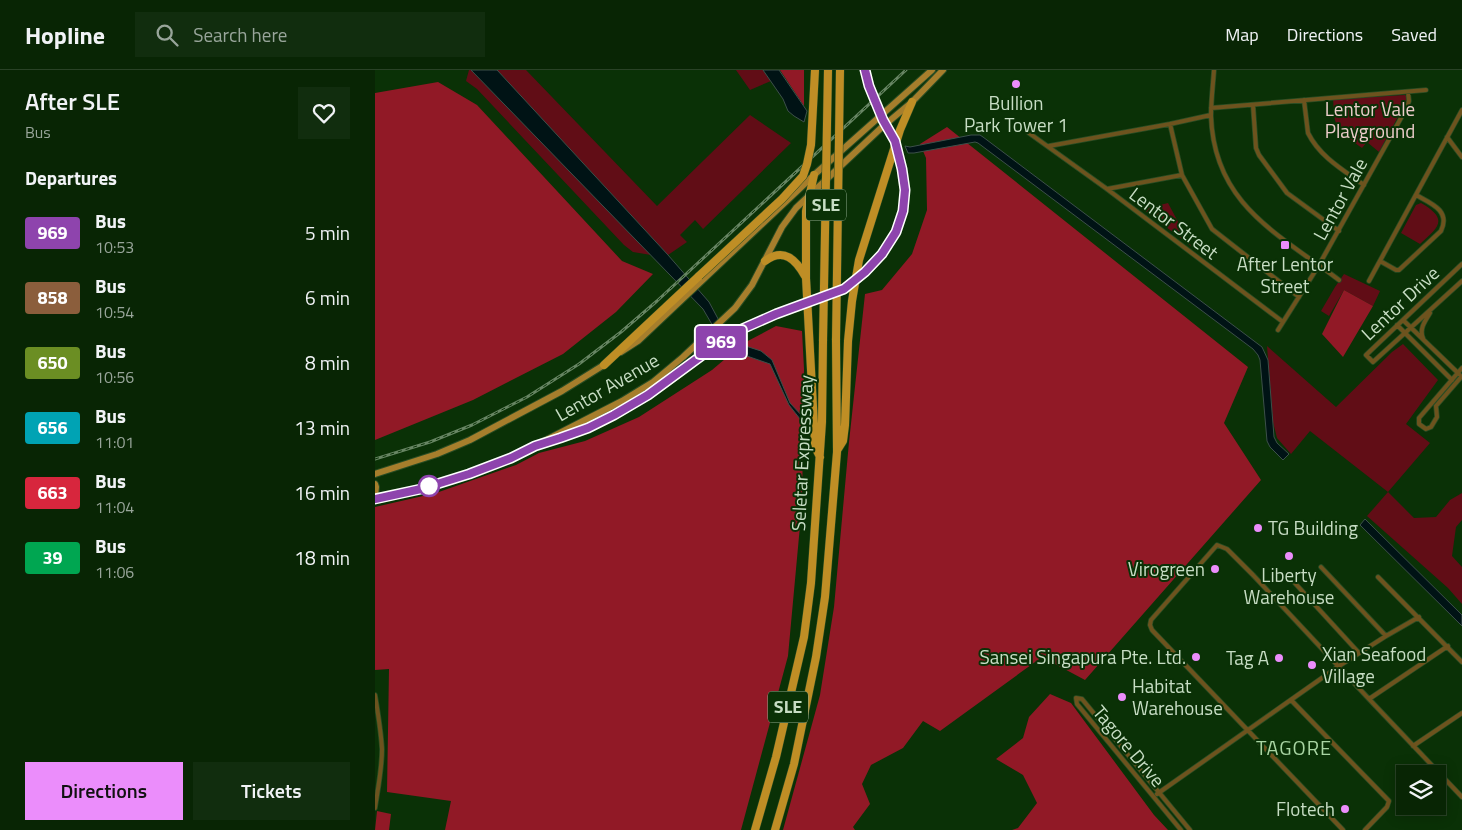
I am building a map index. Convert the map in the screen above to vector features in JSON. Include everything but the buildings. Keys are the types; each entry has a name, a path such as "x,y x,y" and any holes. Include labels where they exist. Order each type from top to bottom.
{"highway":[{"path":"604,365 682,296 803,176 811,145 815,70"},
{"name":"Seletar Expressway","path":"755,830 776,757 804,637 811,583 823,422 828,70"},
{"name":"Seletar Expressway","path":"775,830 794,764 816,657 825,597 837,452 836,340 840,70"},
{"path":"535,446 568,436 601,422 648,395 716,345 742,329 776,314 844,289 865,272 882,254 901,220 905,190 895,141 883,120 869,86 865,70"},
{"path":"837,452 843,441 845,425 852,302 859,260 897,137 912,102"},
{"path":"814,175 808,195 806,211 806,278 815,446 821,458"},
{"path":"765,261 776,255 786,256 795,261 806,278"}],"main road":[{"path":"682,296 701,281 814,175 932,70"},
{"name":"Lentor Avenue","path":"375,498 421,489 511,458 622,401 653,382 732,312 752,285 787,219 808,195 912,102 943,70"},
{"path":"875,120 881,128"},
{"name":"Lentor Avenue","path":"375,474 437,454 470,440 562,391 604,365"},
{"path":"375,484 375,498"}],"street":[{"path":"1214,70 1211,108 1213,139 1221,168 1235,194 1258,220 1339,280"},
{"path":"1211,108 1426,90"},
{"name":"Lentor Vale","path":"1319,265 1406,110 1409,92"},
{"path":"1303,100 1310,138 1329,161 1364,184"},
{"path":"1253,105 1256,148 1259,155 1287,192 1339,231"},
{"path":"1369,281 1462,110"},
{"path":"1048,146 1211,115"},
{"path":"1170,124 1182,175 1212,228 1299,297"},
{"name":"Lentor Street","path":"1029,133 1107,189 1283,322"},
{"path":"1447,137 1462,157"},
{"path":"1107,189 1182,175"},
{"path":"1380,261 1399,270 1441,231 1443,221 1440,209 1416,195"},
{"name":"Lentor Drive","path":"1462,264 1366,355 1373,362 1462,281"},
{"path":"1278,330 1319,265"},
{"path":"1424,340 1421,333 1422,328 1433,309"},
{"path":"1403,320 1410,328 1424,340 1457,372 1462,377 1436,406 1437,417 1431,427 1426,429 1419,424 1419,418 1457,372 1462,368"},
{"path":"1397,325 1455,384"},
{"path":"1343,830 1152,630 1151,620 1217,545 1227,549 1253,575 1413,746 1460,791 1462,797"},
{"path":"1321,568 1386,636"},
{"path":"1378,576 1462,662"},
{"path":"1293,581 1359,653"},
{"path":"1153,797 1339,666 1419,617"},
{"path":"1369,699 1448,646"},
{"path":"375,695 380,724 381,756 380,778 375,808"},
{"name":"Tagore Drive","path":"1181,830 1077,704 1076,698 1082,699 1191,830"},
{"path":"1291,700 1389,802 1387,808 1365,830"},
{"path":"1413,746 1462,713"}],"green space":[{"path":"469,70 651,255 633,252 624,245 477,89 466,81"},
{"path":"497,70 526,70 657,206 750,115 791,143 703,229 695,220 680,235 687,242 668,255"},
{"path":"736,70 763,70 771,81 750,90"},
{"name":"Lentor Vale Playground","path":"1405,95 1407,100 1379,152 1367,142 1362,148 1344,134 1336,123 1333,99"},
{"path":"1168,203 1191,246 1136,204 1148,208"},
{"path":"1421,203 1435,214 1438,223 1432,233 1420,244 1401,233 1416,205"},
{"path":"1344,274 1380,291 1373,306 1344,290 1329,316 1321,311"},
{"path":"1403,344 1438,380 1406,424 1430,443 1388,492 1310,431 1291,454 1277,438 1273,422 1267,346 1336,407 1392,352"},
{"path":"1388,492 1414,518 1436,517 1450,500 1462,493 1462,520 1456,527 1452,556 1462,567 1462,604 1448,588 1367,516"}],"shaded area":[{"path":"471,70 497,70 709,302 730,341 761,351 772,360 790,403 803,417 804,424 789,405 770,364 744,355 724,345 703,309"},
{"path":"763,70 779,70 807,111 804,122 788,111 783,99"},
{"path":"780,70 804,70 804,106"},
{"path":"438,82 477,105 622,261 653,274 616,312 563,354 473,400 375,440 375,93"},
{"path":"947,127 1248,367 1224,423 1261,480 1085,680 1042,657 940,731 923,721 903,748 871,765 862,784 870,804 853,827 855,830 783,830 820,695 834,607 865,294 882,290 912,254 927,210 926,158 920,144"},
{"path":"971,135 983,137 1262,347 1268,360 1274,437 1277,443 1289,454 1283,460 1270,447 1267,441 1260,360 1253,349 978,143 914,153 908,153 905,146 910,147"},
{"path":"1344,290 1373,306 1343,357 1322,334"},
{"path":"776,326 802,331 804,369 802,504 788,656 741,830 445,830 451,801 387,792 389,669 375,670 375,507 436,493 516,465 539,453 585,441 639,417 712,370 744,343"},
{"path":"1365,519 1462,615 1462,626 1360,525"},
{"path":"1050,694 1071,703 1154,815 1168,830 1012,830 1018,828 1037,803 1023,775 996,759 1023,738 1029,717"},
{"path":"377,811 391,814 389,830 375,830"}],"railway":[{"path":"375,459 430,442 472,425 527,397 579,364 657,301 906,70"}],"bus line":[{"name":"969","path":"375,499 453,480 511,458 535,446 588,428 648,395 716,345 742,329 776,314 844,289 854,282 882,254 889,244 901,220 905,201 904,179 895,141 883,120 869,86 865,70"}],"place":[{"name":"Bullion Park Tower 1","path":"1016,84"},
{"name":"After Lentor Street","path":"1285,245"},
{"name":"TG Building","path":"1258,528"},
{"name":"Liberty Warehouse","path":"1289,556"},
{"name":"Virogreen","path":"1215,569"},
{"name":"Sansei Singapura Pte. Ltd.","path":"1196,657"},
{"name":"Tag A","path":"1279,658"},
{"name":"Xian Seafood Village","path":"1312,665"},
{"name":"Habitat Warehouse","path":"1122,697"},
{"name":"Flotech","path":"1345,809"}],"district":[{"name":"TAGORE","path":"1294,748"}]}
